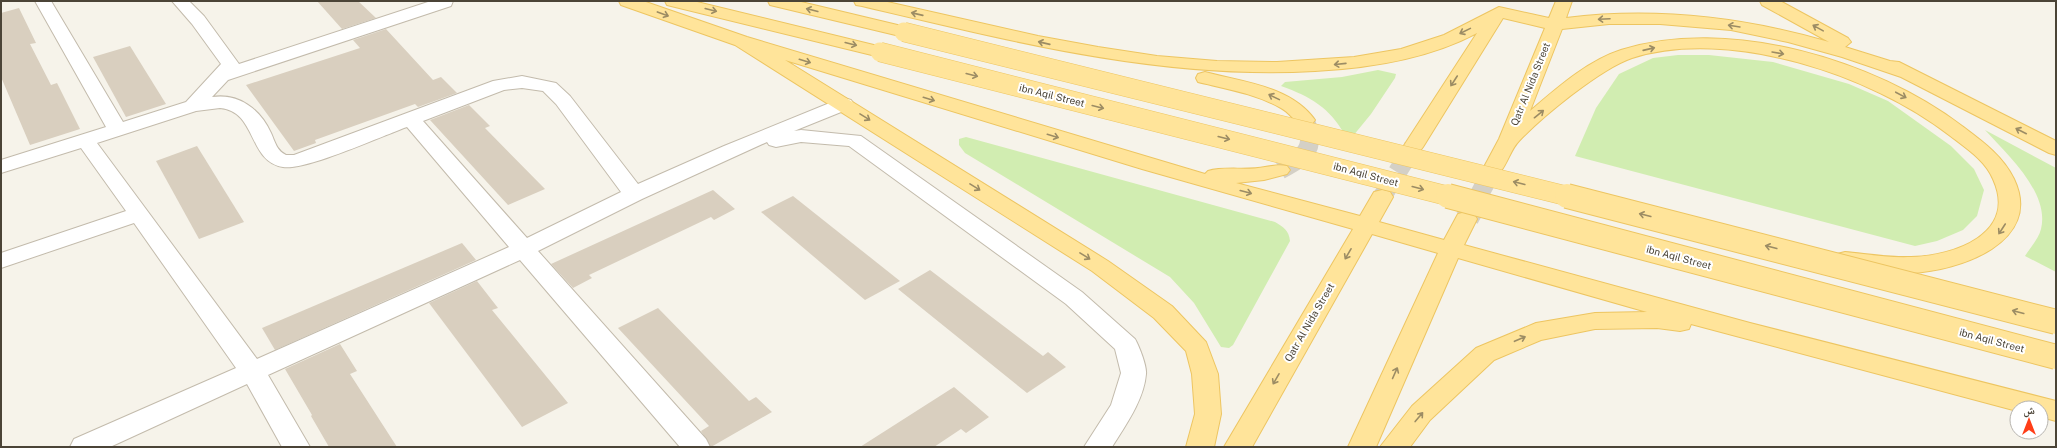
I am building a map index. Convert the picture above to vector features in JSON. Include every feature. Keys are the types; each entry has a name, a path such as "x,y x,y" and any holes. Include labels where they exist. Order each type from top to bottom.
{"main road":[{"path":"627,1 741,41 1149,165 1750,332 2056,411"},
{"name":"ibn Aqil Street","path":"673,1 1350,170 2056,357"},
{"path":"776,1 1509,181 2056,322"},
{"path":"862,1 1243,86 1262,92 1290,106 1305,120"},
{"name":"Qatr Al Nida Street","path":"1494,166 1509,139 1564,1"},
{"path":"1768,1 1853,48 1906,73 2056,149"},
{"path":"1072,49 1166,63 1218,67 1300,68 1363,62 1419,49 1464,32 1502,6"},
{"path":"1502,6 1554,24 1629,18 1671,19 1716,23 1762,30 1810,41 1858,55 1906,73"},
{"path":"1413,147 1502,6"},
{"path":"741,41 844,104 1100,266 1163,312 1197,348 1206,374 1208,414 1200,447"},
{"path":"1509,139 1584,78 1626,55 1656,47 1694,44 1742,47 1787,55 1836,68 1892,90 1926,109 1962,135 1992,161 2009,191 2010,206 2007,221 1998,236 1975,250 1945,260 1913,265 1882,264 1793,253"},
{"path":"1149,165 1228,176 1267,174 1280,170"},
{"name":"Qatr Al Nida Street","path":"1238,447 1365,224 1382,197"},
{"path":"1362,447 1466,219"},
{"path":"1394,447 1421,413 1485,354 1536,332 1595,322 1657,320 1750,332"}],"street":[{"path":"43,1 117,129"},
{"path":"180,1 198,20 225,55 230,64 193,106"},
{"path":"221,76 445,2"},
{"path":"1,167 193,106 224,102 242,108 255,119 272,156 282,161 298,161 500,86 522,82 549,87 563,100 634,194"},
{"path":"84,447 524,249 634,194 731,150 844,104"},
{"path":"411,119 696,447"},
{"path":"731,150 801,136 854,140 1074,298 1126,345 1134,373 1123,407 1098,447"},
{"path":"85,140 253,372 296,447"},
{"path":"1,262 140,214"}],"green space":[{"path":"1678,55 1709,55 1773,62 1849,84 1888,101 1951,146 1974,169 1984,190 1977,216 1963,230 1937,241 1915,246 1575,156 1596,108 1619,74 1653,58"},
{"path":"1378,70 1396,74 1395,78 1371,114 1353,136 1345,135 1339,125 1326,110 1318,104 1301,94 1281,86 1285,82 1342,77"},
{"path":"1985,130 2056,168 2056,272 2025,256 2041,229 2042,215 2039,202 2025,175"},
{"path":"966,137 1275,222 1287,231 1290,241 1233,345 1229,348 1221,347 1194,303 1170,277 965,153 959,145 959,139"}],"building":[{"path":"317,1 358,1 376,18 342,29"},
{"path":"19,8 36,43 30,44 51,85 57,83 80,129 30,145 1,77 1,13"},
{"path":"386,29 433,80 441,77 457,93 418,107 415,104 315,140 316,143 294,151 246,85 360,48 353,40"},
{"path":"130,46 166,104 126,117 93,57"},
{"path":"469,105 490,126 485,128 545,189 508,205 430,120"},
{"path":"197,146 244,222 199,239 156,161"},
{"path":"713,190 735,209 714,220 711,217 589,275 592,278 573,288 551,264"},
{"path":"793,196 900,281 865,300 761,212"},
{"path":"462,243 476,260 275,350 262,328"},
{"path":"930,270 1043,356 1048,352 1066,367 1027,393 898,289"},
{"path":"477,281 498,308 492,310 568,403 522,427 429,303"},
{"path":"658,308 749,401 756,397 772,412 711,447 701,431 709,426 618,328"},
{"path":"340,344 357,371 350,374 397,447 329,447 285,369"},
{"path":"954,387 989,417 966,433 961,429 934,447 860,447"}],"tunnel":[{"path":"1280,170 1302,156 1306,151 1310,138 1305,120"},
{"path":"1382,197 1413,147"},
{"path":"1478,197 1494,167"},
{"path":"1467,218 1479,196"}]}
